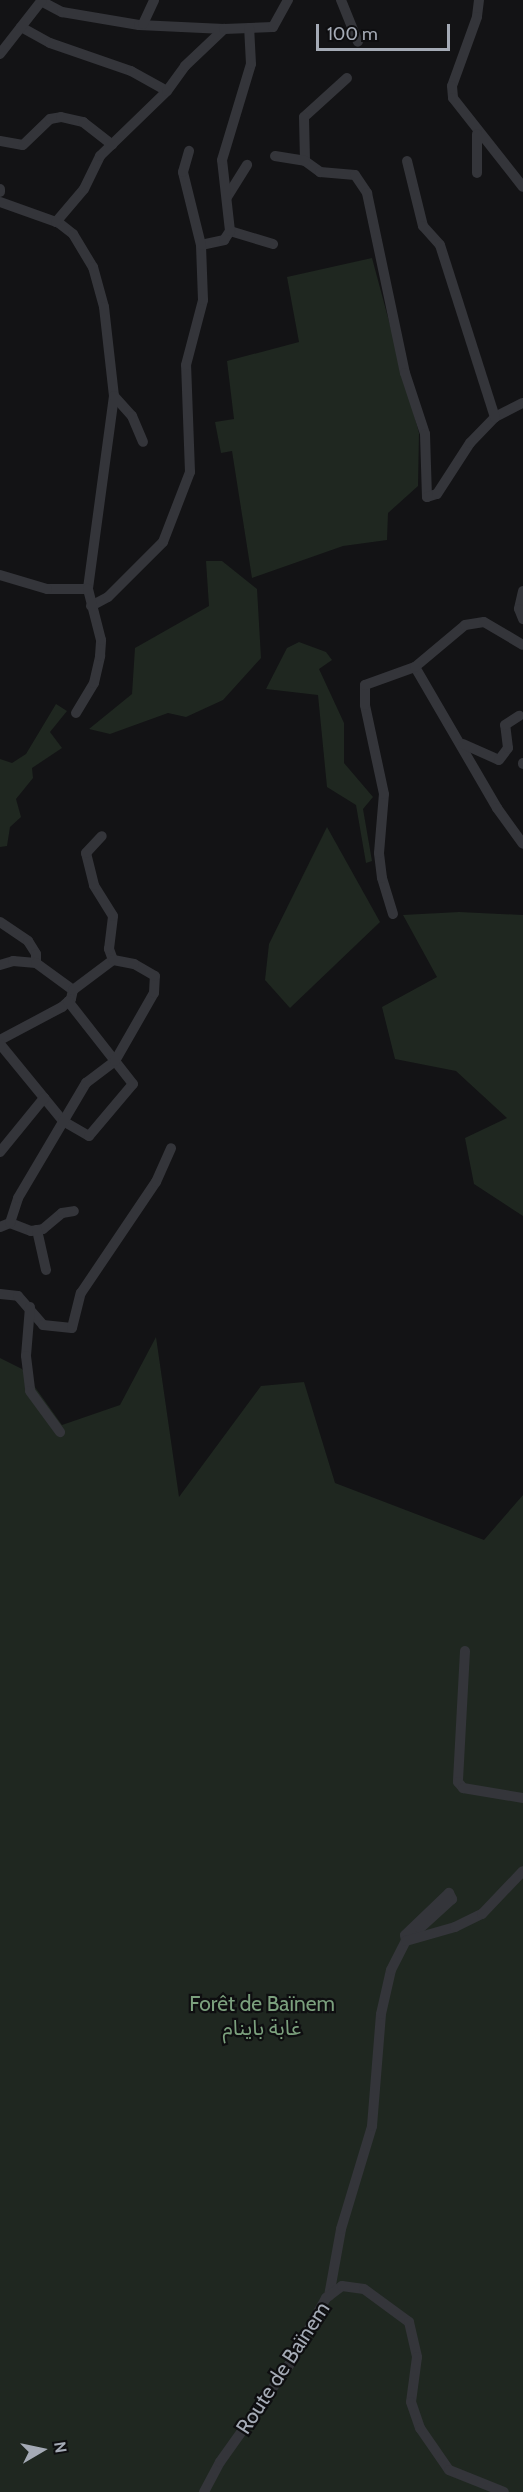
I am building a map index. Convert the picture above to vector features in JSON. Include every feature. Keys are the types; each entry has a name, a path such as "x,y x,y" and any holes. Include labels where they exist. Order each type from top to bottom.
{"street":[{"path":"0,54 42,0 62,12 143,24 224,29 273,27 288,0"},
{"path":"143,24 154,0"},
{"path":"341,0 358,42"},
{"path":"479,0 477,17 452,86 453,99 477,134 523,187"},
{"path":"21,27 50,44 131,71 167,92"},
{"path":"201,245 224,240 230,231 222,160 251,64 249,28"},
{"path":"56,222 76,200 100,156 167,92 185,66 224,29"},
{"path":"305,161 304,117 348,78"},
{"path":"0,141 23,145 50,119 61,117 83,122 112,145"},
{"path":"477,134 477,173"},
{"path":"91,606 108,597 163,542 190,472 186,365 203,300 201,245 183,172 189,151"},
{"path":"275,156 305,161 320,172 355,175 367,193 405,373 425,434 428,497 437,494 470,443 495,417 523,403"},
{"path":"407,161 423,226 440,245 495,417"},
{"path":"227,197 248,165"},
{"path":"0,202 56,222 73,234 93,267 104,307 114,396 88,589 101,640 100,656 94,682 76,712"},
{"path":"230,231 273,244"},
{"path":"114,396 132,416 143,442"},
{"path":"0,575 47,589 88,589"},
{"path":"523,591 519,609 523,619"},
{"path":"393,914 382,878 379,852 384,794 365,705 366,685 415,667 465,626 484,622 523,645"},
{"path":"415,667 463,744 497,808 523,844"},
{"path":"463,744 499,760 508,748 505,725 519,716"},
{"path":"102,836 86,854 94,885 113,916 108,949 113,960"},
{"path":"0,922 28,941 36,954 36,963"},
{"path":"68,1001 115,1061 133,1084 89,1137 63,1121 1,1046 68,1001 73,990 113,960 134,964 155,976 154,993 144,1016 115,1061 86,1083 63,1121 18,1198 5,1225 37,1230 62,1213 74,1211"},
{"path":"0,965 13,961 36,963 73,990"},
{"path":"0,1152 44,1098"},
{"path":"0,1294 18,1296 30,1306 43,1325 72,1328 85,1284 156,1182 171,1148"},
{"path":"37,1230 46,1270"},
{"path":"30,1306 26,1356 30,1390 60,1432"},
{"path":"465,1651 458,1782 463,1788 523,1798"},
{"path":"406,1941 455,1928 482,1914 523,1871"},
{"path":"329,2296 341,2229 372,2126 381,2014 391,1970 406,1941 452,1899 449,1893 405,1935 406,1941"},
{"name":"Route de Baïnem","path":"204,2492 220,2462 289,2365 329,2296 342,2286 364,2289 409,2322 417,2357 411,2402 420,2428 449,2470 504,2492"}],"green space":[{"path":"372,258 419,433 418,486 388,513 387,540 343,546 252,578 232,451 221,453 215,422 234,419 227,361 299,342 287,277"},
{"path":"206,561 222,561 257,589 261,658 223,700 186,717 168,713 110,734 89,729 132,694 135,648 209,606"},
{"path":"299,642 326,652 332,660 319,669 344,723 344,763 373,797 363,809 372,861 366,863 356,805 327,787 318,695 266,689 287,648"},
{"path":"56,704 67,711 50,732 62,748 32,768 33,778 16,799 21,817 10,827 7,846 0,847 0,759 12,763 26,754"},
{"path":"327,827 380,922 290,1008 265,980 269,944"},
{"path":"459,912 523,915 523,1216 474,1184 465,1138 507,1118 456,1071 395,1059 382,1007 437,977 403,915"},
{"name":"Forêt de Baïnem غابة باينام","path":"156,1337 179,1497 261,1386 304,1382 335,1483 484,1540 523,1495 523,2492 0,2492 0,1358 22,1369 62,1425 120,1405"}]}
